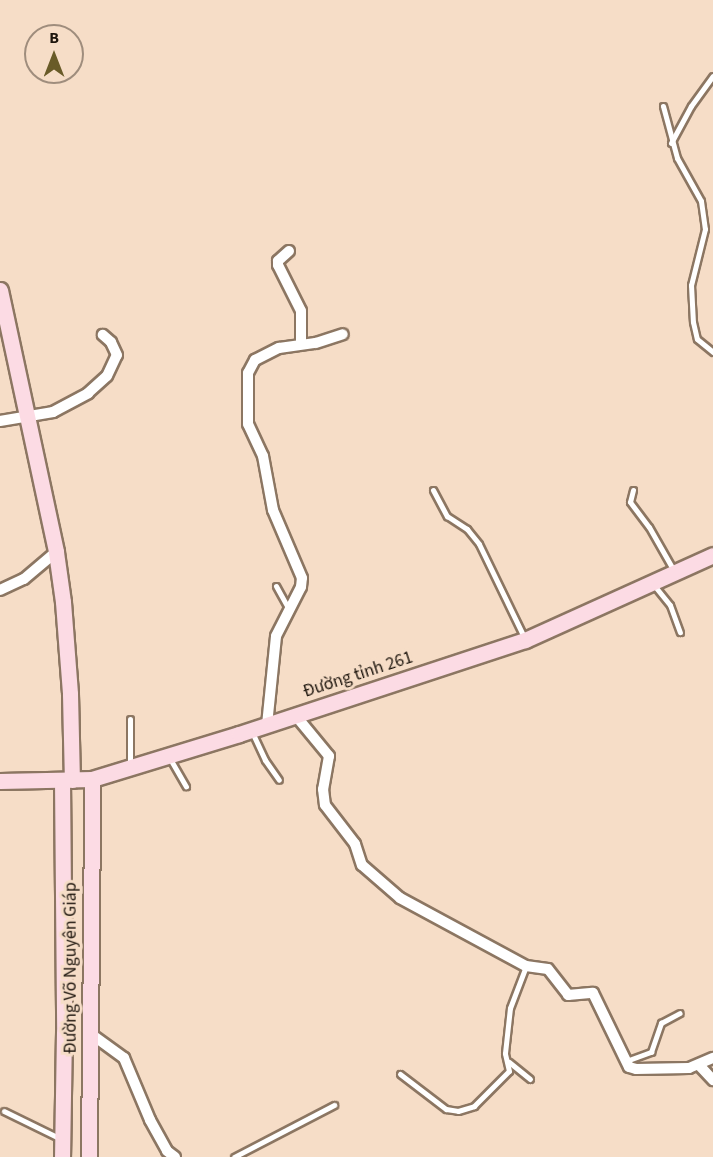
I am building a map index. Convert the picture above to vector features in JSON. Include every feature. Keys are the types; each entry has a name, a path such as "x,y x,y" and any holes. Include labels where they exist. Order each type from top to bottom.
{"main road":[{"name":"Đường Võ Nguyên Giáp","path":"0,290 56,552 68,660 62,1157"},
{"name":"Đường tỉnh 261","path":"0,781 92,779 296,716 525,640 713,555"},
{"name":"Đường Võ Nguyên Giáp","path":"89,1157 92,779"}],"street":[{"path":"289,251 278,261 278,265 301,311 301,344"},
{"path":"267,725 276,636 302,587 302,578 273,510 263,456 248,424 248,373 255,360 279,348 343,334"},
{"path":"0,421 53,412 87,393 107,376 117,355 111,342 103,336"},
{"path":"0,590 24,579 56,552"},
{"path":"296,716 329,756 323,789 325,805 355,844 362,865 400,898 526,966 548,969 568,995 588,992 596,996 625,1062 636,1069 699,1065 713,1058"},
{"path":"91,1034 124,1058 150,1120 167,1151 175,1157"},
{"path":"699,1065 713,1080"}],"lane":[{"path":"671,143 691,106 713,76"},
{"path":"663,106 671,143 701,201 705,229 691,285 693,321 697,339 713,352"},
{"path":"433,490 447,516 467,529 479,544 525,640"},
{"path":"633,490 630,502 649,527 674,572"},
{"path":"652,583 670,605 680,632"},
{"path":"276,586 289,609"},
{"path":"129,719 129,766"},
{"path":"251,730 265,760 279,780"},
{"path":"168,756 186,787"},
{"path":"400,1074 438,1105 459,1111 474,1106 508,1073 509,1062 505,1043 510,1008 526,966"},
{"path":"625,1062 651,1052 662,1023 680,1013"},
{"path":"509,1062 530,1079"},
{"path":"234,1157 334,1105"},
{"path":"4,1111 62,1139"}]}
